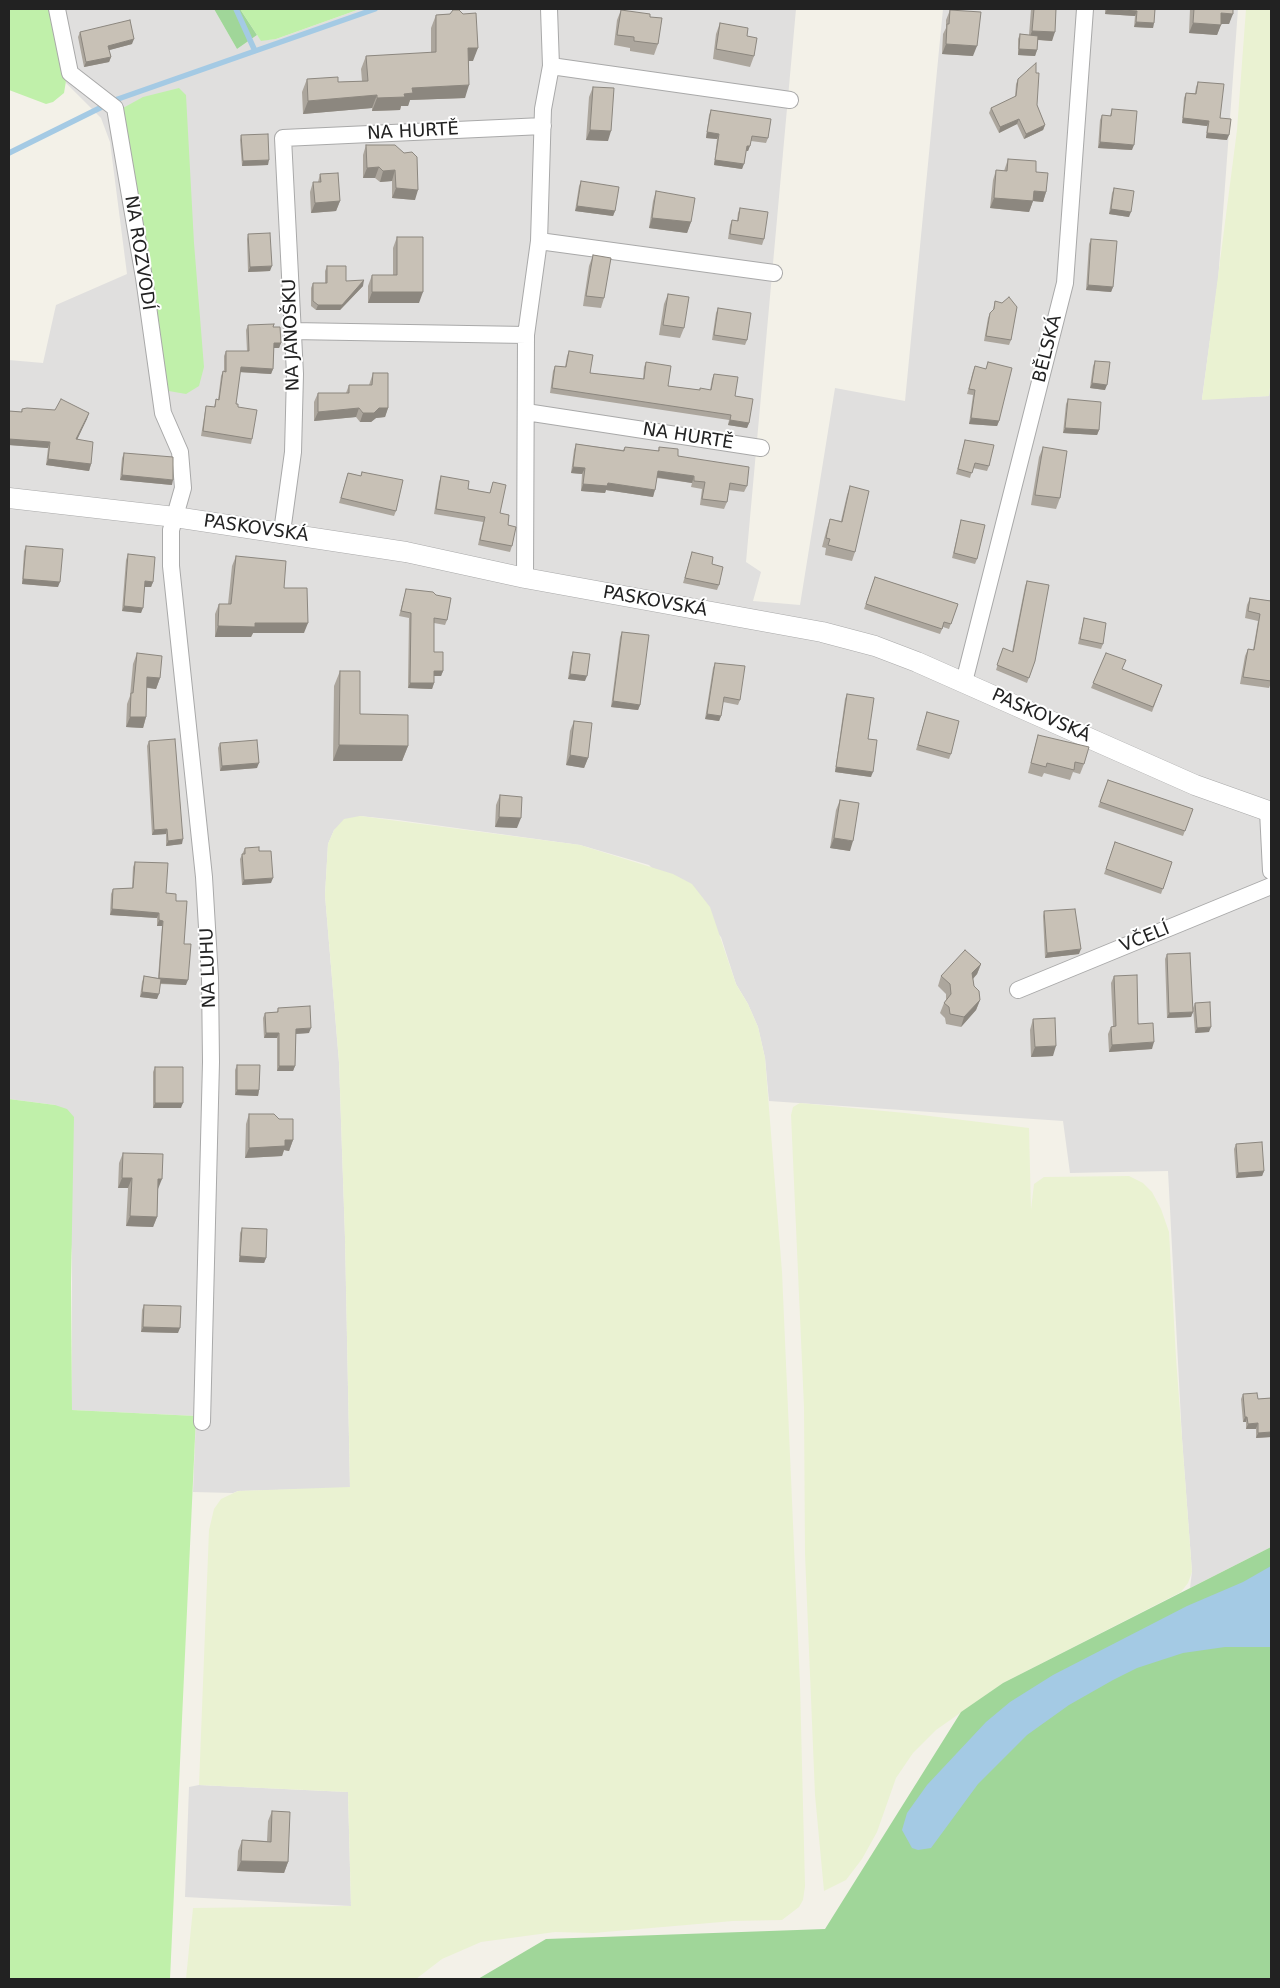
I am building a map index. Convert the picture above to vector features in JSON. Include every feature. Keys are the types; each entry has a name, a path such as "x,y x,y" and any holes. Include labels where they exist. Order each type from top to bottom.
{"street":[{"name":"NA ROZVODÍ","path":"57,9 70,73 115,108 144,278 163,413 180,452 183,488 175,517"},
{"path":"525,578 526,335 539,241 543,109 551,66 549,9"},
{"name":"BĚLSKÁ","path":"964,682 1064,283 1085,9"},
{"path":"551,66 790,100"},
{"name":"NA HURTĚ","path":"283,138 543,126"},
{"name":"NA JANOŠKU","path":"282,532 293,452 295,374 283,138"},
{"path":"539,241 774,273"},
{"path":"292,331 526,335"},
{"name":"NA HURTĚ","path":"526,412 761,448"},
{"name":"PASKOVSKÁ","path":"9,498 175,517 406,552 525,578 822,632 875,646 964,682 1195,785 1270,812"},
{"name":"NA LUHU","path":"175,517 171,530 171,566 200,840 210,978 211,1062 202,1422"},
{"path":"1270,812 1271,871"},
{"name":"VČELÍ","path":"1018,990 1271,886"}],"shaded area":[{"path":"51,9 214,9 237,49 257,35 261,40 276,39 360,9 796,9 746,562 761,572 753,601 800,605 835,388 905,401 943,9 1238,9 1218,281 1202,399 1269,396 1271,382 1271,1547 1190,1588 1192,1572 1182,1439 1168,1171 1070,1173 1063,1121 769,1101 765,1058 758,1027 748,1004 736,984 721,937 649,865 580,845 398,820 360,816 334,830 328,844 325,895 339,1062 350,1488 238,1491 233,1493 193,1492 196,1416 72,1410 72,1253 55,1105 9,1099 9,360 43,363 56,305 127,274 110,142 101,118 66,83"},
{"path":"199,1785 348,1792 351,1906 185,1897 189,1787"}],"green space":[{"path":"9,9 51,9 66,81 64,93 53,102 46,104 9,90"},
{"path":"214,9 240,9 257,35 237,49"},
{"path":"240,9 360,9 276,39 261,41"},
{"path":"1246,9 1271,9 1271,378 1269,396 1202,400 1237,130"},
{"path":"179,88 186,95 194,243 204,367 199,386 186,394 163,390 123,108 143,97"},
{"path":"360,816 580,845 673,874 692,884 710,907 736,984 748,1004 758,1027 765,1058 782,1272 800,1684 805,1886 803,1900 799,1907 782,1920 733,1921 593,1933 555,1932 481,1942 442,1959 416,1979 186,1979 193,1908 351,1906 348,1792 199,1785 209,1530 214,1509 221,1499 238,1491 350,1487 339,1062 325,895 328,844 334,830 344,819"},
{"path":"9,1099 55,1105 67,1109 74,1117 71,1283 72,1410 196,1416 170,1979 9,1979"},
{"path":"800,1103 1029,1128 1031,1210 1034,1184 1044,1177 1129,1176 1143,1183 1152,1192 1161,1209 1169,1232 1176,1358 1192,1572 1188,1583 1181,1592 1003,1683 936,1730 913,1753 896,1778 877,1832 862,1859 846,1880 824,1891 815,1795 805,1554 804,1407 791,1115 793,1107"},
{"path":"1271,1547 1271,1979 478,1979 546,1939 825,1929 961,1712 1003,1683"}],"water":[{"path":"1271,1566 1271,1647 1225,1647 1183,1653 1137,1668 1113,1680 1069,1705 1027,1735 978,1784 931,1848 918,1850 912,1848 902,1830 907,1813 927,1785 986,1722 1010,1702 1053,1675 1187,1606 1243,1582"}],"building":[{"path":"1034,9 1056,9 1055,32 1032,31"},
{"path":"1107,9 1155,9 1154,23 1136,22 1137,11"},
{"path":"1194,9 1233,9 1233,14 1221,13 1221,25 1193,23"},
{"path":"453,10 459,10 463,14 476,13 478,48 468,48 469,85 412,88 413,93 404,94 405,97 377,98 377,95 308,101 307,79 338,77 338,82 368,81 366,56 436,52 436,15 450,14"},
{"path":"621,10 650,14 650,17 662,18 658,44 634,41 634,37 617,35"},
{"path":"950,10 981,12 977,46 946,44"},
{"path":"130,20 134,39 108,46 111,57 86,62 80,32"},
{"path":"720,23 748,28 747,36 757,38 754,56 716,49"},
{"path":"1020,34 1038,36 1037,50 1019,49"},
{"path":"1036,63 1036,73 1039,73 1037,105 1045,125 1026,134 1019,119 1000,127 991,108 1016,96 1018,79"},
{"path":"1198,82 1224,84 1220,118 1231,119 1229,135 1207,133 1209,121 1183,118 1186,93 1196,94"},
{"path":"593,87 614,88 611,131 590,130"},
{"path":"1112,109 1137,111 1134,145 1100,142 1102,115 1111,116"},
{"path":"711,110 771,119 768,138 752,136 750,146 747,146 744,164 715,160 719,134 707,132"},
{"path":"268,134 269,160 243,161 241,135"},
{"path":"366,145 395,145 404,153 412,152 417,157 418,190 396,188 395,170 383,171 379,167 367,168"},
{"path":"1008,159 1036,161 1036,172 1048,173 1046,192 1034,191 1033,201 994,198 996,170 1007,171"},
{"path":"338,173 340,201 315,203 313,182 321,182 320,174"},
{"path":"581,181 619,187 615,211 577,206"},
{"path":"1114,188 1134,191 1131,212 1111,209"},
{"path":"656,191 695,198 691,222 652,218"},
{"path":"740,208 768,212 764,239 730,234 732,220 738,221"},
{"path":"270,233 272,266 250,267 248,234"},
{"path":"397,237 423,237 423,292 372,292 372,275 397,275"},
{"path":"1091,239 1117,241 1113,287 1088,285"},
{"path":"593,255 611,258 604,298 586,296"},
{"path":"327,266 346,266 346,281 364,280 342,305 318,305 313,301 313,283 327,283"},
{"path":"668,294 689,297 684,328 663,325"},
{"path":"1009,297 1017,307 1011,340 986,336 990,313 994,309 995,301 1002,303"},
{"path":"718,308 751,313 747,340 714,335"},
{"path":"274,324 273,327 280,327 281,343 274,343 273,369 241,367 236,404 238,404 238,407 257,410 252,439 203,431 206,406 215,407 216,399 219,400 223,371 226,372 226,351 249,351 248,325"},
{"path":"569,351 593,355 590,373 644,379 646,362 671,366 668,386 711,390 714,374 738,377 735,396 753,399 749,423 730,420 731,415 552,388 555,366 566,367"},
{"path":"1095,361 1110,362 1107,385 1092,383"},
{"path":"988,362 1012,368 999,421 971,418 975,390 969,389 975,366 986,369"},
{"path":"373,373 388,373 388,408 379,408 374,413 363,413 359,408 318,412 318,393 349,393 349,385 372,385"},
{"path":"61,399 89,413 76,439 93,442 91,464 48,459 50,442 9,439 9,411 22,412 22,409 27,408 55,410"},
{"path":"1068,399 1101,402 1099,430 1065,428"},
{"path":"965,440 994,445 989,466 975,463 972,473 958,469"},
{"path":"576,444 624,451 625,447 659,451 659,447 678,449 678,456 749,467 747,486 730,483 727,502 702,499 705,482 694,481 694,476 658,471 655,490 608,483 607,486 583,484 585,468 573,467"},
{"path":"1043,447 1067,451 1060,498 1035,495"},
{"path":"124,453 173,457 173,480 122,475"},
{"path":"362,472 403,480 396,511 341,498 348,473 361,476"},
{"path":"441,476 469,481 468,489 490,493 493,482 506,485 500,513 509,515 508,525 516,527 512,546 480,540 485,517 436,509"},
{"path":"850,486 869,491 855,552 828,545 830,539 826,538 830,519 842,522"},
{"path":"961,520 985,525 977,559 954,553"},
{"path":"26,546 63,549 60,582 23,579"},
{"path":"692,552 713,557 712,564 723,567 719,585 685,578"},
{"path":"128,554 155,557 153,582 145,581 143,608 124,606"},
{"path":"236,556 286,561 284,588 307,588 308,623 255,623 255,627 218,626 219,604 231,604"},
{"path":"875,577 958,604 951,624 944,622 942,629 866,604"},
{"path":"1027,581 1049,585 1035,661 1029,678 997,665 1003,648 1013,652"},
{"path":"406,589 433,592 436,595 451,598 447,620 434,618 434,652 443,652 443,671 434,671 434,683 410,683 411,613 401,611"},
{"path":"1250,598 1271,601 1271,681 1243,677 1248,649 1254,650 1260,614 1248,611"},
{"path":"1084,618 1106,623 1103,644 1080,639"},
{"path":"622,632 649,635 640,705 613,701"},
{"path":"573,652 590,654 587,676 570,674"},
{"path":"137,653 162,656 160,678 147,677 146,717 130,717 131,693 133,693"},
{"path":"1106,653 1126,660 1122,669 1162,685 1153,707 1093,683"},
{"path":"715,663 745,666 740,700 724,697 721,716 707,714"},
{"path":"340,671 360,671 360,714 408,715 408,746 339,745"},
{"path":"847,694 874,698 868,739 877,740 873,772 836,767"},
{"path":"927,712 959,721 951,754 918,745"},
{"path":"574,721 592,723 588,758 570,755"},
{"path":"1038,735 1089,747 1084,764 1075,762 1074,770 1047,763 1046,767 1031,763"},
{"path":"175,739 183,839 168,841 167,829 154,830 149,741"},
{"path":"257,740 259,763 222,766 220,743"},
{"path":"1108,780 1193,809 1185,831 1100,802"},
{"path":"500,795 522,797 521,818 499,817"},
{"path":"840,800 859,803 853,841 834,838"},
{"path":"1115,842 1172,862 1163,889 1106,869"},
{"path":"259,847 259,851 271,851 273,878 244,880 242,854 245,854 245,848"},
{"path":"135,862 168,863 166,893 176,894 176,901 187,901 184,944 191,944 188,980 159,978 163,921 159,920 159,913 112,909 113,889 133,888"},
{"path":"1075,909 1081,949 1047,953 1044,911"},
{"path":"965,950 981,964 972,973 974,986 979,991 980,1000 964,1017 950,1014 949,1007 944,1003 951,994 950,984 941,976"},
{"path":"1190,953 1193,1012 1169,1013 1167,954"},
{"path":"1137,975 1138,1024 1153,1023 1154,1042 1112,1045 1111,1027 1116,1026 1114,976"},
{"path":"144,976 161,979 159,994 142,992"},
{"path":"1210,1002 1211,1027 1197,1028 1195,1003"},
{"path":"310,1006 311,1028 296,1029 295,1066 279,1066 279,1033 266,1033 265,1013 278,1012 278,1008"},
{"path":"1055,1018 1056,1046 1035,1047 1033,1019"},
{"path":"237,1065 260,1065 259,1090 237,1090"},
{"path":"155,1067 183,1067 183,1103 155,1103"},
{"path":"249,1114 274,1114 279,1119 293,1119 293,1140 285,1140 285,1146 249,1148"},
{"path":"1262,1142 1264,1171 1238,1173 1236,1144"},
{"path":"123,1153 163,1154 162,1179 158,1179 157,1217 130,1216 132,1178 122,1178"},
{"path":"242,1228 267,1229 266,1258 240,1256"},
{"path":"144,1305 181,1306 180,1328 143,1327"},
{"path":"1257,1393 1258,1399 1271,1398 1271,1432 1258,1433 1258,1423 1248,1424 1247,1417 1245,1417 1243,1394"},
{"path":"272,1811 290,1812 288,1862 241,1861 242,1840 271,1842"}],"waterway":[{"path":"236,9 255,51 375,9"},
{"path":"9,153 118,99 255,51"}]}
